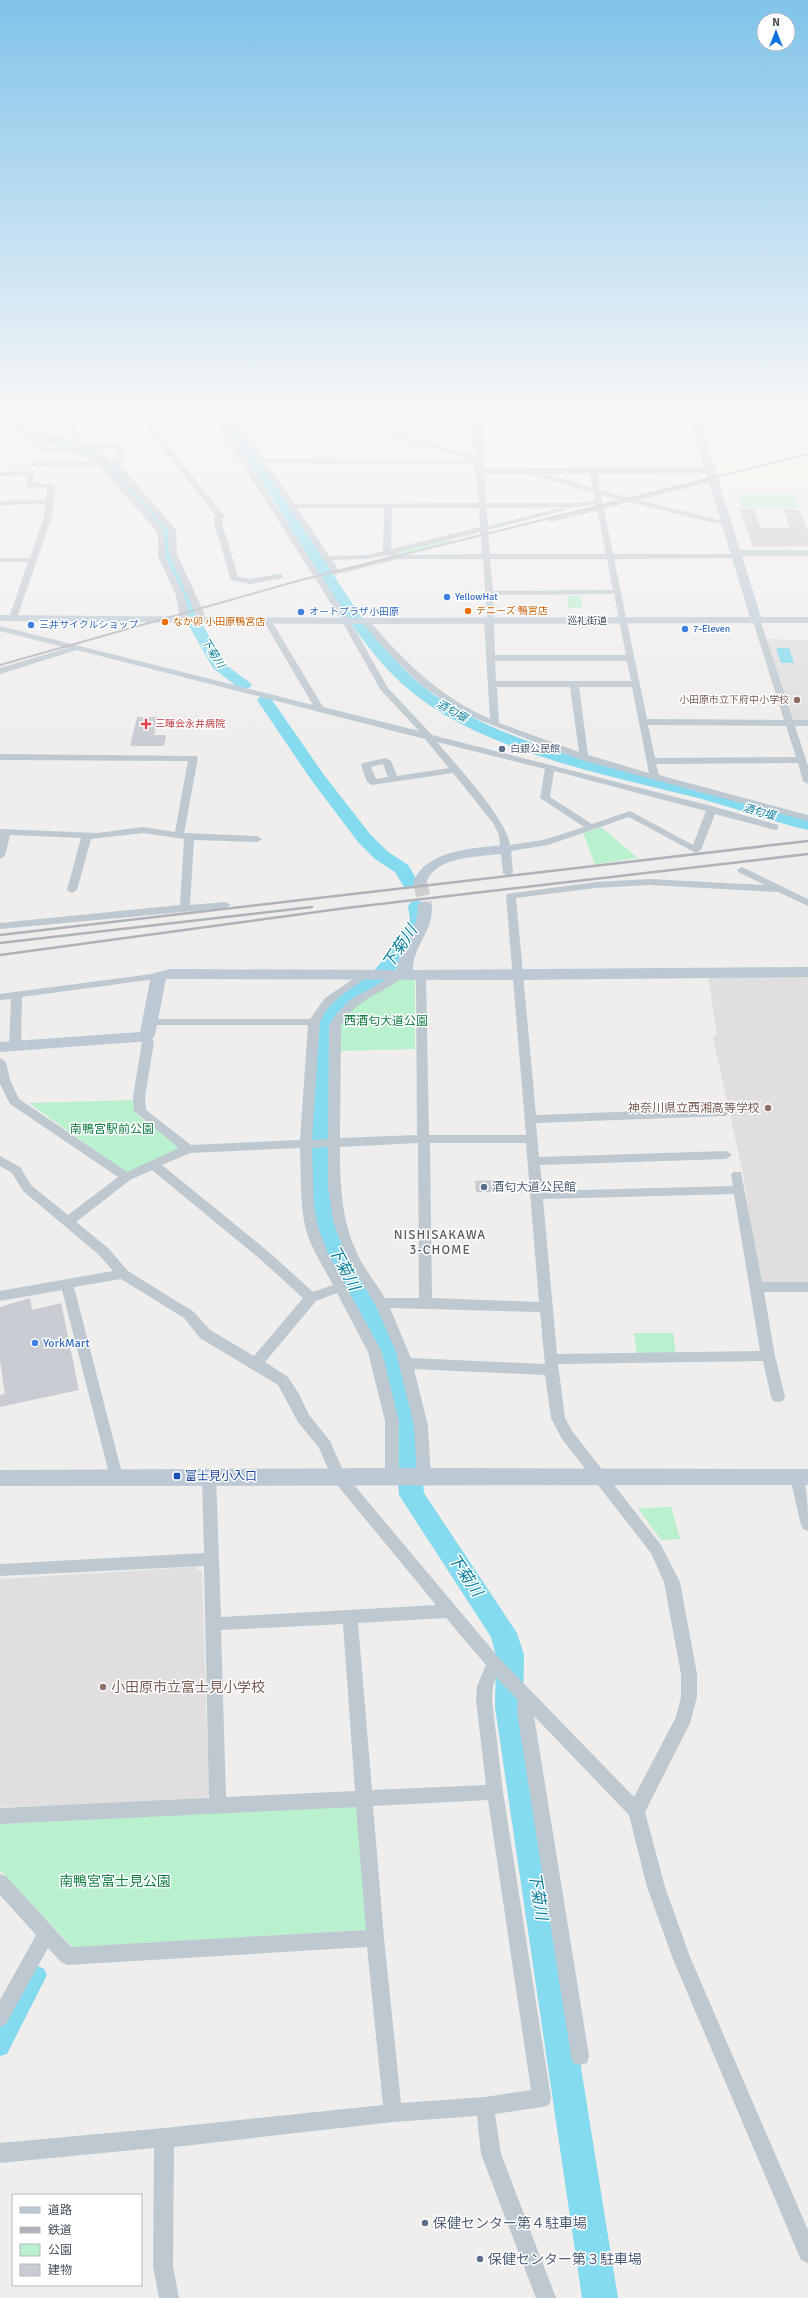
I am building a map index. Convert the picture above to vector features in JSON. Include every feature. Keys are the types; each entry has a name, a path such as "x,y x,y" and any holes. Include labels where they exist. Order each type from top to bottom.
{"street":[{"path":"3,624 34,560 45,525"},
{"path":"156,525 161,531 162,556 192,618"},
{"path":"168,525 172,530 173,554 193,601 200,613 192,618"},
{"path":"219,525 234,578 239,581 255,581 279,576"},
{"path":"285,525 346,621 384,690 428,736 497,822 504,835 508,873"},
{"path":"305,525 337,573 398,557 610,557 808,553"},
{"path":"387,552 388,525"},
{"path":"483,525 489,593 490,658 495,724"},
{"path":"484,533 511,525"},
{"path":"326,558 368,558 387,552 484,533 515,525"},
{"path":"603,525 637,684 654,776"},
{"path":"728,525 808,781"},
{"path":"387,552 398,557"},
{"path":"0,560 34,560"},
{"path":"489,593 617,592"},
{"path":"3,624 192,618 346,621"},
{"path":"267,620 321,711"},
{"name":"巡礼街道","path":"346,621 489,622 808,620"},
{"path":"365,621 395,658 432,690 478,718 541,744 584,758 808,818"},
{"path":"3,624 76,648 321,711 428,736 775,826"},
{"path":"0,672 76,648"},
{"path":"490,658 631,658"},
{"path":"492,684 637,684"},
{"path":"574,684 584,758"},
{"path":"644,722 808,723"},
{"path":"0,758 193,758 184,837 185,908"},
{"path":"652,761 801,760"},
{"path":"550,768 545,798 591,827"},
{"path":"394,779 455,770"},
{"path":"420,882 421,874 425,870 442,861 545,843 630,814 696,850 712,809"},
{"path":"0,856 3,832 87,836 143,830 184,837 257,839"},
{"path":"72,890 87,836"},
{"path":"742,870 808,903"},
{"path":"636,1811 684,1718 689,1697 689,1674 672,1582 656,1549 598,1477 567,1435 558,1418 554,1394 516,975 511,896 596,885 650,882 778,889"},
{"path":"0,926 226,905"},
{"path":"422,1476 421,1426 407,1363 382,1303 351,1254 339,1221 334,1187 334,1026 337,1020 359,999 392,981 399,975 406,958 425,923 425,905"},
{"path":"0,997 17,996 159,976 368,974 516,975 808,972"},
{"path":"368,974 330,998 320,1008 314,1022 306,1143 308,1204 312,1227 322,1253 374,1352 392,1421 394,1476"},
{"path":"421,975 426,1303"},
{"path":"159,976 150,1022 145,1037 148,1042 139,1097 140,1111 188,1149"},
{"path":"17,996 8,1046 145,1037"},
{"path":"150,1022 314,1022"},
{"path":"0,1062 4,1080 14,1101 126,1177"},
{"path":"530,1119 725,1112"},
{"path":"68,1221 126,1177 188,1149 423,1139 531,1139"},
{"path":"533,1161 726,1155"},
{"path":"0,1160 16,1170 27,1188 103,1251 123,1274 189,1315 205,1334 256,1363 282,1381 294,1398 302,1418 325,1445 338,1476 449,1611 494,1664 636,1811 656,1887 682,1959 808,2253"},
{"path":"154,1165 265,1256 311,1298"},
{"path":"737,1175 768,1356 778,1397"},
{"path":"536,1195 739,1190"},
{"path":"0,1296 123,1274"},
{"path":"67,1284 116,1477"},
{"path":"256,1363 311,1298 341,1287"},
{"path":"756,1287 808,1287"},
{"path":"382,1303 547,1307"},
{"path":"407,1363 552,1364 768,1356"},
{"path":"0,1478 338,1476 803,1477 808,1525"},
{"path":"209,1477 218,1805"},
{"path":"0,1570 211,1559"},
{"path":"213,1624 449,1611"},
{"path":"350,1617 375,1938 393,2113"},
{"path":"0,2153 164,2138 393,2113 485,2106 542,2098 495,1792 484,1700 485,1686 494,1664"},
{"path":"526,1698 525,1712 580,2056"},
{"path":"0,1816 495,1792"},
{"path":"0,1882 67,1956 375,1938"},
{"path":"0,2018 46,1934"},
{"path":"485,2106 491,2154 546,2298"},
{"path":"164,2138 164,2266 169,2298"}],"shaded area":[{"name":"小田原市立下府中小学校","path":"765,639 808,640 808,721 792,721"},
{"name":"神奈川県立西湘高等学校","path":"708,976 808,976 808,1285 759,1283 744,1179 713,1037 717,1034"},
{"name":"小田原市立富士見小学校","path":"195,1567 202,1572 209,1794 204,1801 0,1807 0,1579"}],"green space":[{"path":"447,539 453,542 397,556 389,552"},
{"path":"567,596 580,596 583,608 569,608"},
{"path":"601,827 638,858 595,864 583,833"},
{"name":"西酒匂大道公園","path":"404,977 415,978 415,1049 339,1051 340,1024 350,1009"},
{"name":"南鴨宮駅前公園","path":"135,1100 136,1114 181,1148 127,1173 29,1103"},
{"path":"634,1333 673,1333 676,1354 637,1355"},
{"path":"671,1507 680,1539 661,1540 638,1508"},
{"name":"南鴨宮富士見公園","path":"359,1806 367,1930 72,1947 0,1870 0,1824"}],"water":[{"path":"776,648 789,648 794,663 781,663"}],"building":[{"path":"745,525 760,525 761,528 790,528 789,525 806,525 808,530 808,546 753,547"},
{"name":"三暉会永井病院","path":"137,717 158,717 154,735 166,735 164,746 130,746"},
{"name":"酒匂大道公民館","path":"493,1180 493,1192 476,1192 475,1181"},
{"name":"YorkMart","path":"30,1298 32,1310 61,1303 79,1390 0,1407 0,1395 5,1394 0,1361 0,1307"}],"waterway":[{"name":"下菊川","path":"162,525 164,528 168,558 195,624 220,668 244,685"},
{"name":"酒匂堰","path":"296,525 351,614 394,668 424,695 453,713 512,741 586,765 712,797 808,825"},
{"name":"下菊川","path":"265,700 318,778 364,838 381,855 402,869 410,883"},
{"name":"下菊川","path":"417,906 419,919 417,925 392,962 374,981 341,1002 326,1022 318,1167 319,1196 324,1223 333,1251 375,1324 393,1369 407,1443 412,1495 503,1633 510,1655 509,1707 600,2298"},
{"path":"0,2047 38,1975"}],"tunnel":[{"path":"420,882 425,905"}],"railway":[{"path":"0,665 301,580 521,525"},
{"path":"0,935 808,841"},
{"path":"0,955 346,908 808,854"},
{"path":"0,943 312,907"}],"place":[{"name":"YellowHat","path":"447,597"},
{"name":"デニーズ 鴨宮店","path":"468,611"},
{"name":"オートプラザ小田原","path":"301,612"},
{"name":"なか卯 小田原鴨宮店","path":"165,622"},
{"name":"三井サイクルショップ","path":"31,625"},
{"name":"7-Eleven","path":"685,629"},
{"name":"小田原市立下府中小学校","path":"797,700"},
{"name":"三暉会永井病院","path":"146,724"},
{"name":"白銀公民館","path":"502,749"},
{"name":"神奈川県立西湘高等学校","path":"768,1108"},
{"name":"酒匂大道公民館","path":"484,1187"},
{"name":"YorkMart","path":"35,1343"},
{"name":"富士見小入口","path":"177,1476"},
{"name":"小田原市立富士見小学校","path":"103,1687"},
{"name":"保健センター第４駐車場","path":"425,2223"},
{"name":"保健センター第３駐車場","path":"480,2259"}],"district":[{"name":"NISHISAKAWA 3-CHOME","path":"440,1242"}]}
